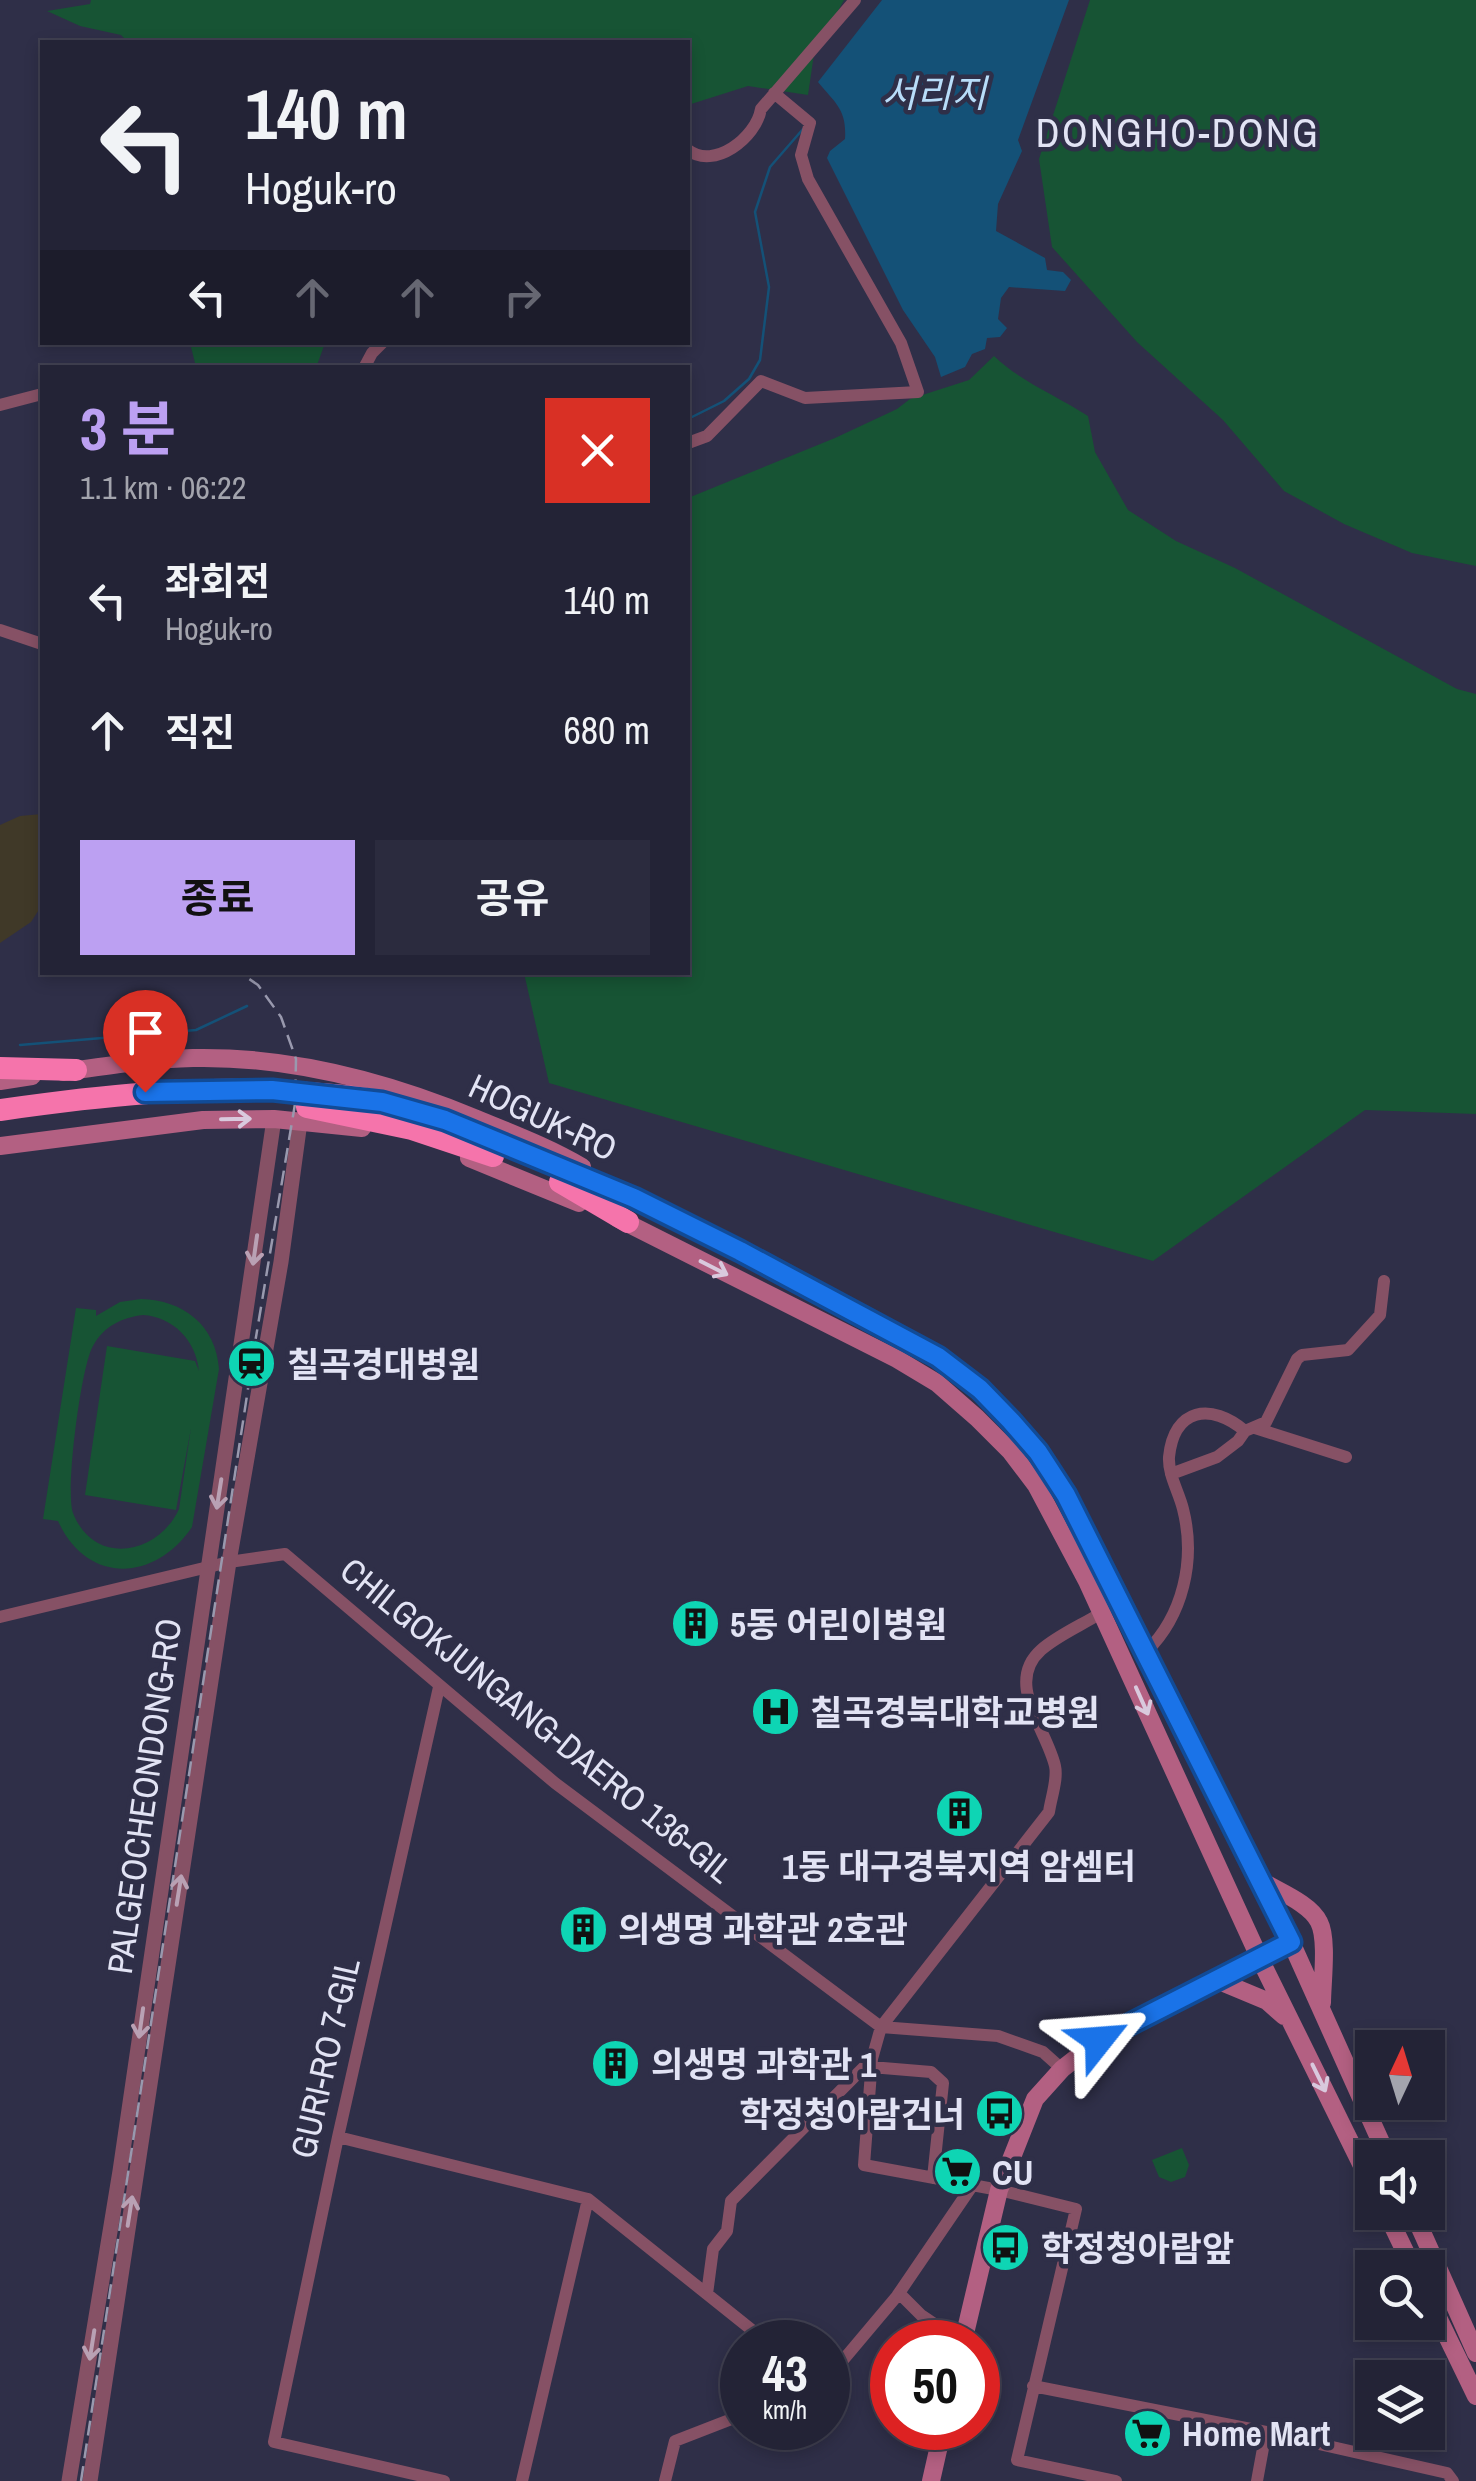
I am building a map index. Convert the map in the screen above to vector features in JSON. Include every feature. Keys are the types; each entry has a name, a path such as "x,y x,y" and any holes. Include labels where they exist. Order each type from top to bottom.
{"highway":[{"path":"0,1068 76,1070"},
{"path":"0,1110 114,1094 176,1090 272,1090 382,1102 445,1120 634,1198"},
{"path":"0,1122 148,1102 196,1100 314,1108 451,1140 573,1188 628,1222"}],"main road":[{"name":"HOGUK-RO","path":"0,1081 194,1058 249,1060 332,1071 458,1111 556,1152 634,1198 938,1357 980,1389 1038,1452 1066,1495 1291,1942 1380,2140"},
{"name":"HOGUK-RO","path":"0,1146 203,1120 274,1119 365,1128 461,1154 628,1222 937,1383 1012,1452 1036,1485 1101,1613 1260,1959 1355,2152"},
{"path":"1260,1880 1302,1906 1319,1922 1322,2012"},
{"path":"967,2320 998,2190 1035,2099 1062,2068 1099,2040 1291,1942"},
{"path":"1220,1981 1268,2002 1281,2011 1296,2032"},
{"path":"1421,2230 1476,2352"},
{"path":"1445,2332 1476,2396"},
{"path":"931,2481 938,2450"}],"street":[{"path":"690,152 707,158 749,135 760,119 761,109 854,0"},
{"path":"690,443 708,436 760,381 806,398 918,392 901,343 808,179 801,155 810,123 774,93"},
{"path":"0,405 40,395"},
{"path":"0,630 40,643"},
{"name":"PALGEOCHEONDONG-RO","path":"69,2481 120,2171 274,1119"},
{"name":"PALGEOCHEONDONG-RO","path":"90,2481 300,1122"},
{"path":"1171,1474 1217,1457 1266,1422 1302,1355 1348,1350 1380,1315 1384,1281"},
{"path":"1146,1652 1162,1636 1183,1592 1188,1535 1169,1460 1174,1432 1184,1420 1200,1413 1218,1414 1250,1430 1346,1457"},
{"name":"CHILGOKJUNGANG-DAERO 136-GIL","path":"0,1617 229,1562 285,1554 555,1783 881,2027"},
{"path":"1101,1613 1042,1649 1032,1660 1027,1678 1030,1704 1056,1768 1049,1812 881,2027 871,2063 864,2165 1076,2209 1017,2460 1116,2481"},
{"name":"GURI-RO 7-GIL","path":"439,1688 274,2442 444,2481"},
{"path":"881,2027 998,2036 1043,2052 1062,2068"},
{"path":"871,2063 930,2072 943,2083 933,2178"},
{"path":"707,2294 714,2249 727,2231 731,2201 871,2063"},
{"path":"338,2137 588,2199 740,2320"},
{"path":"850,2351 899,2292 972,2186"},
{"path":"522,2481 588,2199"},
{"path":"899,2292 926,2320"},
{"path":"1033,2386 1266,2432 1447,2473 1453,2481"},
{"path":"665,2481 674,2441 720,2423"},
{"path":"1256,2481 1266,2432"}],"shaded area":[{"path":"40,814 40,908 31,922 0,943 0,825 20,816"}],"green space":[{"path":"91,0 844,0 814,54 808,95 748,86 690,104 690,40 126,40 47,11 90,4"},
{"path":"1090,0 1476,0 1476,566 1412,553 1344,524 1284,491 1223,420 1137,342 1052,247 1039,159"},
{"path":"191,345 324,345 317,365 196,365"},
{"path":"994,356 1027,381 1088,416 1095,452 1128,510 1176,541 1235,568 1457,689 1476,694 1476,1114 1365,1110 1153,1261 549,1083 524,975 690,975 690,497 835,438 910,399 969,380"},
{"path":"156,1300 195,1318 211,1340 219,1369 192,1527 160,1558 122,1569 103,1566 86,1557 58,1521 43,1519 76,1308 96,1310 96,1316 120,1302","holes":["143,1315 173,1325 188,1340 199,1371 195,1361 107,1346 85,1495 176,1510 191,1428 179,1509 157,1537 142,1545 110,1548 95,1542 73,1513 73,1456 79,1402 88,1358 97,1339 120,1321"]},
{"path":"1182,2148 1189,2165 1185,2177 1171,2182 1159,2177 1152,2160"}],"water":[{"name":"서리지","path":"882,0 1069,0 1018,140 1022,151 998,204 996,231 1045,258 1047,270 1063,272 1071,280 1065,291 1009,287 1001,298 998,319 1007,328 1000,337 987,338 985,349 972,354 965,367 941,377 935,357 903,310 827,158 845,139 844,120 839,107 818,82"}],"waterway":[{"path":"690,418 724,401 749,379 760,360 769,287 755,212 770,167 803,129"},
{"path":"20,1045 196,1030 247,1006"}],"railway":[{"path":"81,2481 295,1104 296,1059 281,1017 258,985 243,975"}],"place":[{"name":"칠곡경대병원","path":"252,1364"},
{"name":"5동 어린이병원","path":"695,1624"},
{"name":"칠곡경북대학교병원","path":"775,1712"},
{"name":"1동 대구경북지역 암셈터","path":"959,1814"},
{"name":"의생명 과학관 2호관","path":"583,1929"},
{"name":"의생명 과학관 1","path":"616,2064"},
{"name":"학정청아람건너","path":"1000,2114"},
{"name":"CU","path":"957,2172"},
{"name":"학정청아람앞","path":"1006,2248"},
{"name":"Home Mart","path":"1147,2433"}],"district":[{"name":"DONGHO-DONG","path":"1178,132"}],"route":[{"path":"145,1092 206,1089 320,1094 382,1102 445,1120 634,1198 705,1233 938,1357 980,1389 1038,1452 1066,1495 1291,1942 1099,2040"}]}
